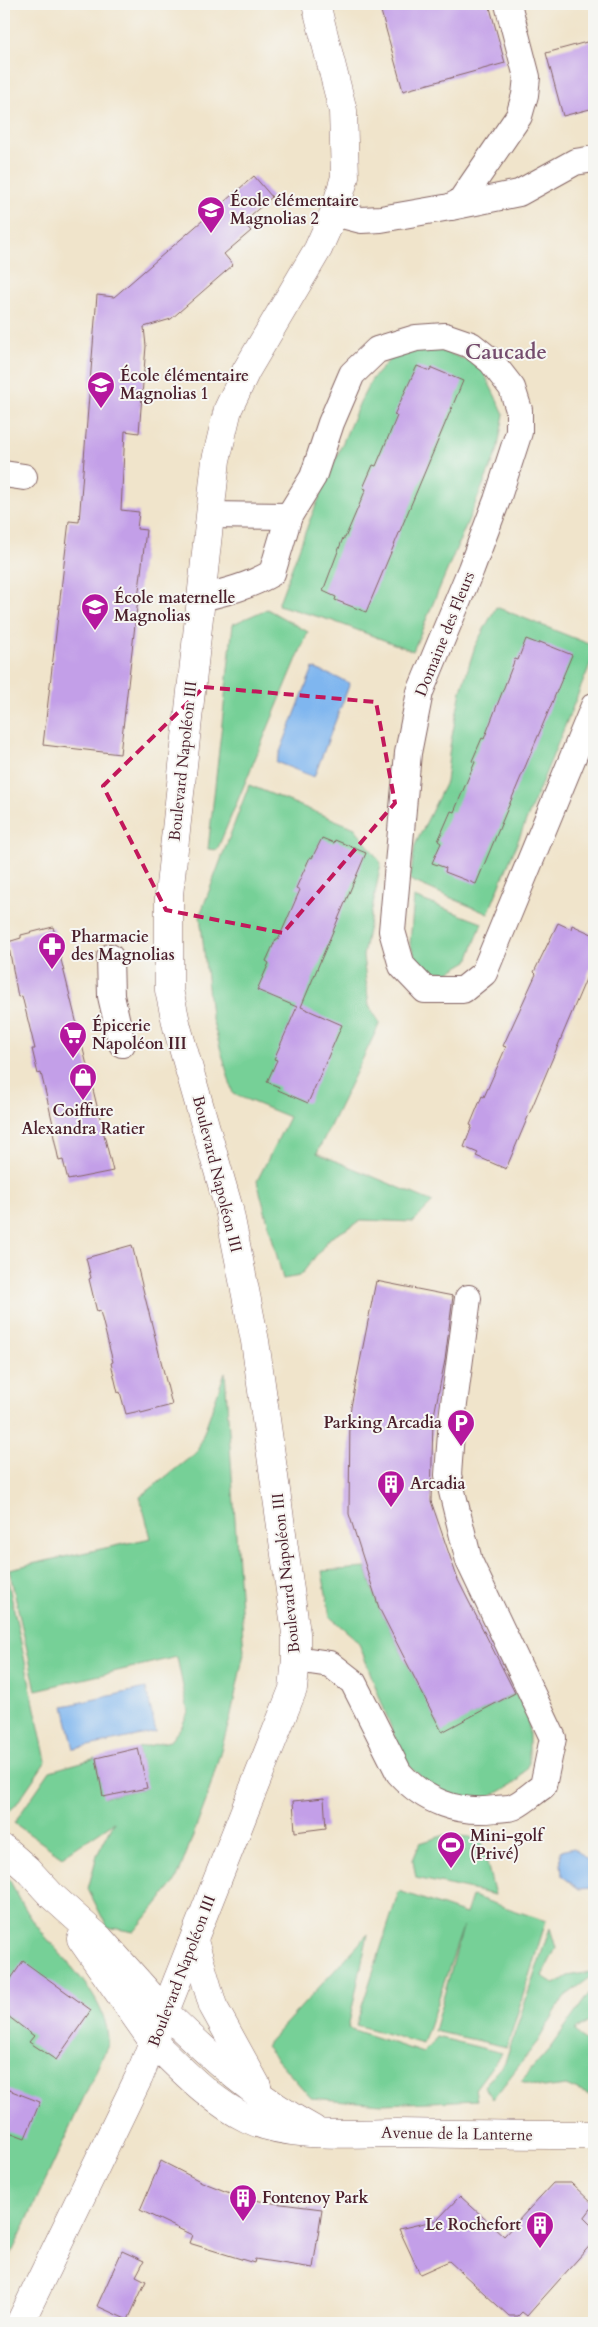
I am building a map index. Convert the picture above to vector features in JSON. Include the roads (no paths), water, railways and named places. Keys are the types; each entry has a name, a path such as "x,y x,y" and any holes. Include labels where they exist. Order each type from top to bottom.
{"main road":[{"name":"Boulevard Napoléon III","path":"20,2323 130,2099 166,2013 293,1689 296,1633 255,1341 229,1209 177,1027 169,990 169,894 216,460 228,409 246,371 318,250 334,213 345,177 346,140 344,111 316,4"},
{"name":"Avenue de la Lanterne","path":"4,1849 100,1940 166,2013 210,2055 268,2101 320,2132"},
{"name":"Avenue de la Lanterne","path":"52,1896 154,2043 207,2091 248,2119 274,2129 320,2132 594,2135"},
{"path":"194,1940 214,2006 242,2062 268,2101"}],"street":[{"path":"450,207 460,202 519,116 526,95 527,77 508,4"},
{"path":"334,213 361,220 381,219 519,193 575,162 594,159"},
{"name":"Domaine des Fleurs","path":"201,598 248,585 272,574 289,516 313,477 331,423 352,374 377,350 416,338 445,336 471,345 491,361 512,388 518,410 519,432 497,500 471,569 420,692 408,753 392,931 402,966 425,990 463,990 484,973 594,706"},
{"path":"210,515 289,516"},
{"path":"110,957 110,996 122,1044"},
{"path":"296,1659 330,1664 353,1682 399,1774 409,1784 430,1798 449,1807 464,1809 483,1810 514,1807 544,1786 553,1738 469,1561 448,1475 452,1420 468,1298"}],"water":[{"path":"313,668 350,683 314,777 276,762"},
{"path":"146,1688 156,1732 74,1749 64,1706"},
{"path":"574,1848 594,1866 594,1888 579,1889 562,1876 560,1851"}],"place":[{"name":"École élémentaire Magnolias 2","path":"211,234"},
{"name":"École élémentaire Magnolias 1","path":"101,409"},
{"name":"École maternelle Magnolias","path":"95,631"},
{"name":"Pharmacie des Magnolias","path":"52,970"},
{"name":"Épicerie Napoléon III","path":"73,1059"},
{"name":"Coiffure Alexandra Ratier","path":"83,1101"},
{"name":"Parking Arcadia","path":"461,1447"},
{"name":"Arcadia","path":"391,1508"},
{"name":"Mini-golf (Privé)","path":"451,1869"},
{"name":"Fontenoy Park","path":"243,2222"},
{"name":"Le Rochefort","path":"540,2249"}],"district":[{"name":"Caucade","path":"506,352"}]}
